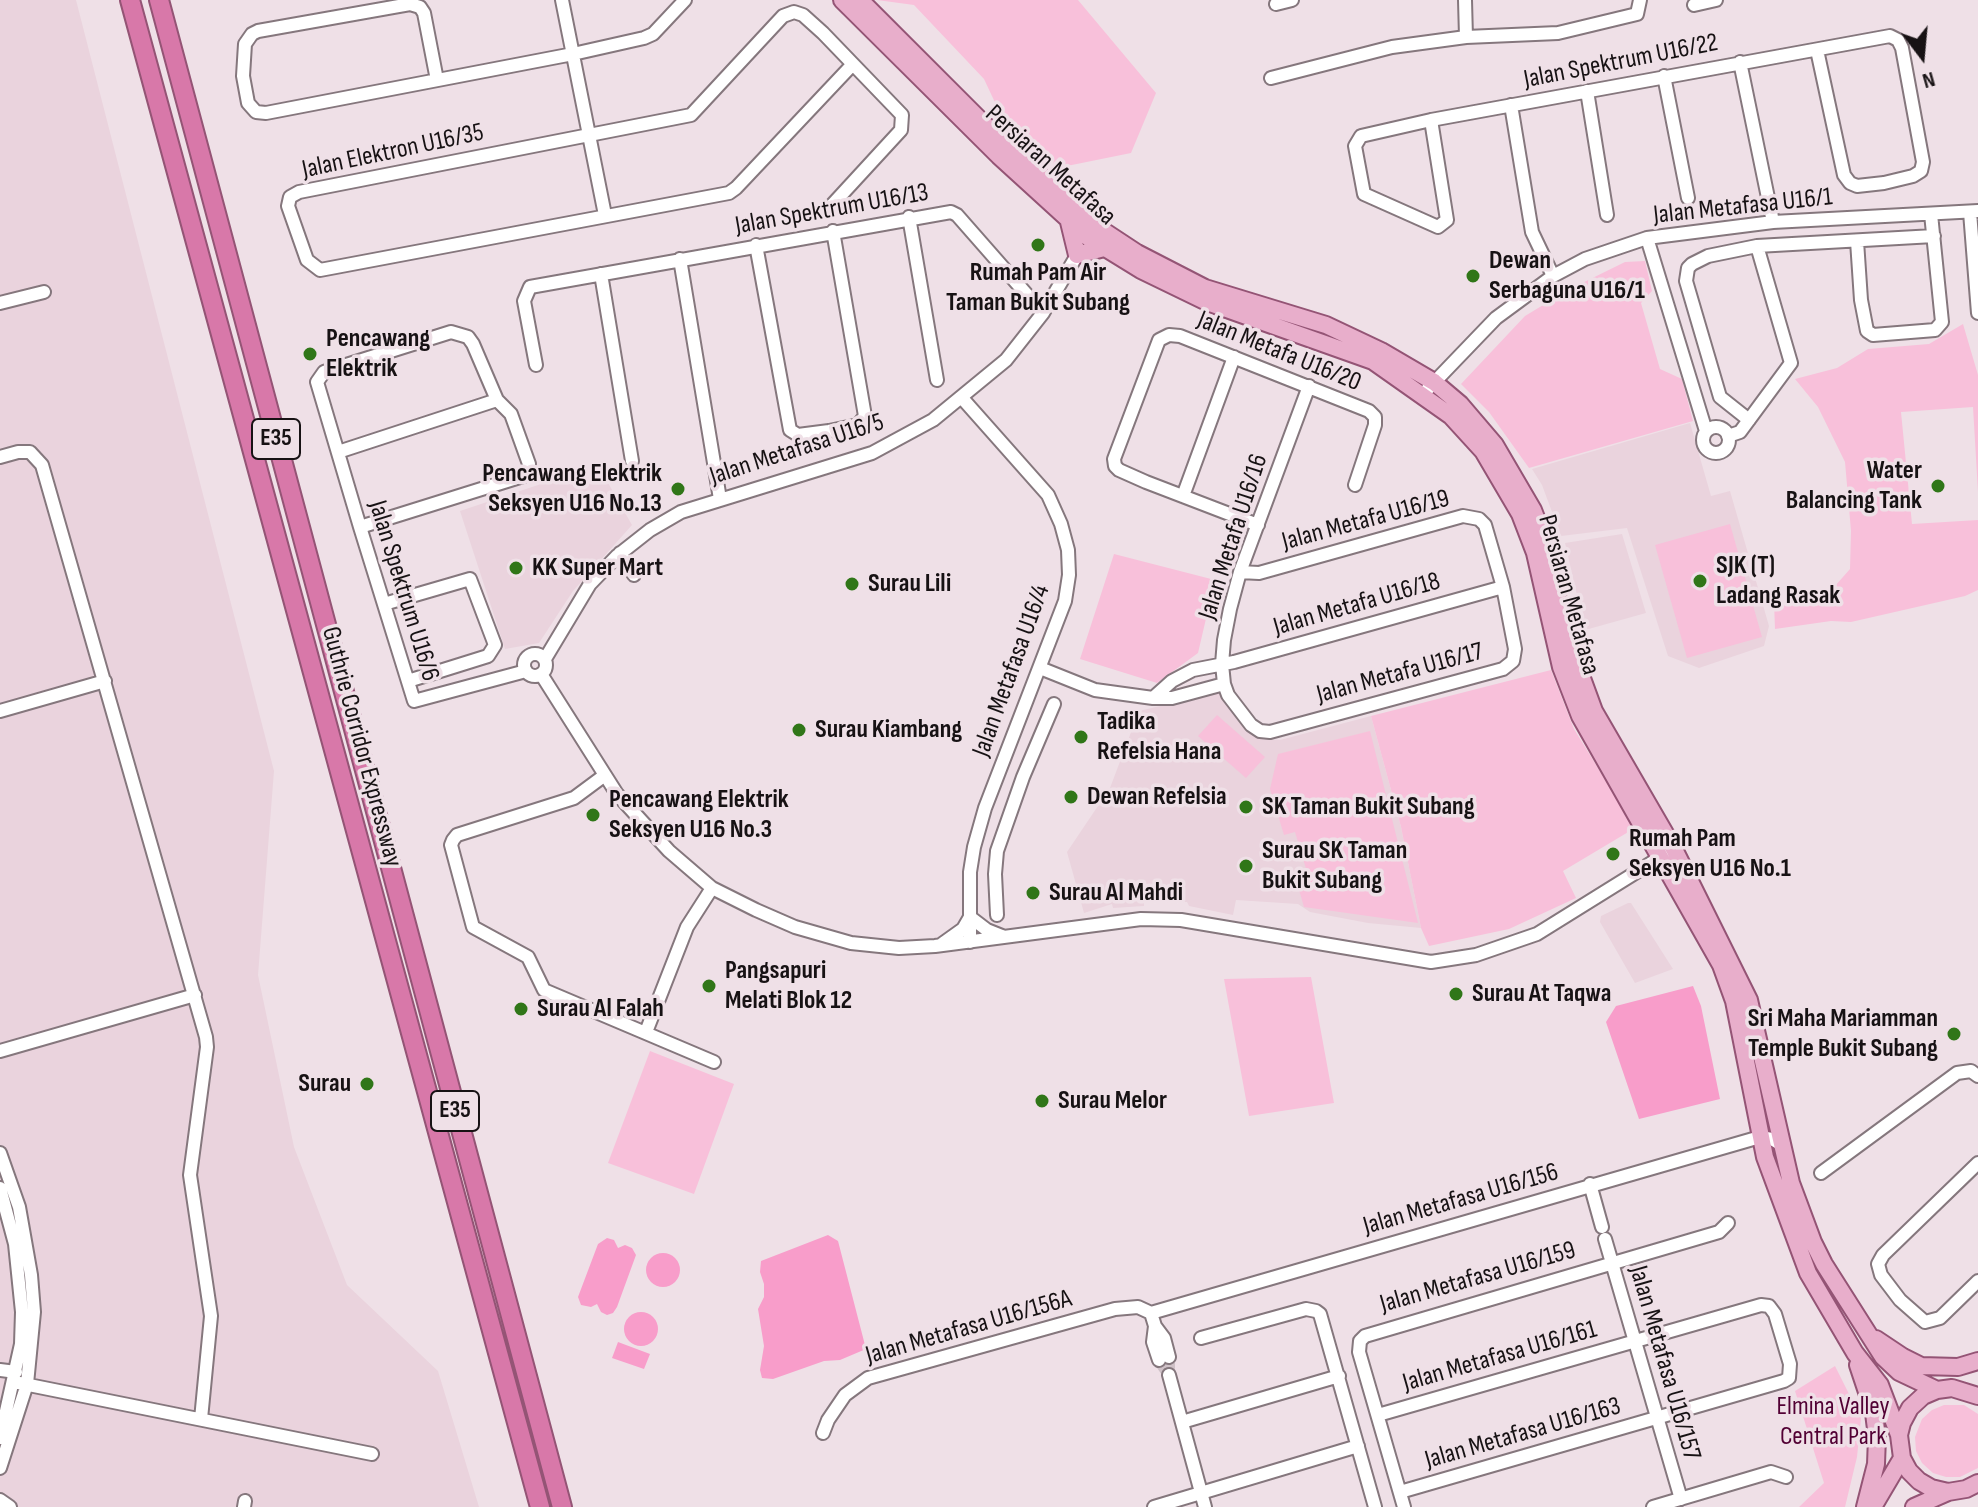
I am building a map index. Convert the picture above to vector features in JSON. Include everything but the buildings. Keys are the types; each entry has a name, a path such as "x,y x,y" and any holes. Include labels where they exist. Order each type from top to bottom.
{"highway":[{"name":"Guthrie Corridor Expressway","path":"130,0 540,1507"},
{"name":"Guthrie Corridor Expressway","path":"159,0 562,1507"}],"main road":[{"name":"Persiaran Metafasa","path":"842,0 999,156 1076,217 1205,288 1326,325 1381,351 1428,388 1483,451 1520,514 1535,553 1561,667 1580,716 1667,854 1749,1000 1791,1183 1813,1242 1883,1357 1899,1372 1937,1390"},
{"name":"Persiaran Metafasa","path":"860,0 1076,217"},
{"path":"1089,238 1089,224 1076,217 1077,255 1104,248"},
{"name":"Persiaran Metafasa","path":"1089,238 1141,270 1207,302 1373,361 1428,388"},
{"name":"Persiaran Metafasa","path":"1667,854 1721,965 1734,1001 1760,1137 1808,1273 1855,1353 1880,1385 1899,1435 1902,1458"},
{"path":"1868,1334 1921,1366 1958,1367 1978,1361"},
{"path":"1855,1353 1874,1413 1877,1437 1876,1464 1865,1507"},
{"path":"1899,1435 1910,1408 1923,1396 1952,1388 1974,1390"},
{"path":"1902,1458 1909,1471 1931,1488 1948,1492 1974,1490"},
{"path":"1873,1507 1902,1458"},
{"path":"1914,1507 1948,1492"}],"street":[{"path":"562,0 605,215 733,191 853,64"},
{"path":"437,80 424,13 420,7 410,4 258,31 248,37 245,44 244,89 251,108 261,113 437,80 573,54 648,37 685,0"},
{"path":"1276,4 1292,0"},
{"path":"1465,0 1466,37"},
{"path":"1694,5 1716,0"},
{"path":"1271,78 1392,47 1466,37 1558,33 1633,15 1640,5"},
{"path":"589,136 691,115 788,13 803,15 900,111 903,121 901,130 832,205"},
{"name":"Jalan Spektrum U16/22","path":"1431,120 1447,220 1438,227 1364,194 1355,146 1361,136 1431,120 1890,36 1898,40 1902,48 1923,162 1921,171 1913,176 1857,186 1850,183 1844,175 1817,50"},
{"name":"Jalan Spektrum U16/22","path":"1740,62 1773,222"},
{"path":"1664,76 1688,198"},
{"path":"1587,91 1607,215"},
{"name":"Jalan Spektrum U16/22","path":"1511,105 1532,232 1553,276"},
{"name":"Jalan Elektron U16/35","path":"589,136 299,192 290,197 288,206 307,260 320,270 605,215"},
{"name":"Jalan Spektrum U16/13","path":"536,365 524,301 530,287 909,217 951,212 957,215 1043,313"},
{"path":"1974,212 1978,313"},
{"name":"Jalan Metafasa U16/1","path":"1428,388 1496,318 1553,276 1585,259 1647,238 1773,222 1974,212"},
{"path":"1857,241 1867,331 1873,335 1931,331 1942,322 1931,214"},
{"path":"909,217 937,380"},
{"path":"756,245 790,430 798,435 829,431 858,425 865,416 833,231"},
{"path":"1656,263 1673,233"},
{"path":"1749,420 1720,397 1686,275 1692,264 1700,259 1757,246 1934,236"},
{"name":"Jalan Metafasa U16/5","path":"545,659 590,584 620,553 650,530 681,512 872,453 933,420 962,398 1006,360 1043,313 1089,238"},
{"path":"1647,238 1706,431"},
{"path":"1728,436 1740,432 1791,363 1757,246"},
{"path":"1622,247 1656,263"},
{"path":"680,259 720,499"},
{"path":"601,274 632,461"},
{"path":"0,303 44,292"},
{"name":"Jalan Spektrum U16/6","path":"497,400 473,344 468,337 451,332 324,372 317,382 414,701 526,671"},
{"name":"Jalan Metafa U16/20","path":"1258,525 1119,470 1114,459 1159,340 1169,335 1180,336 1369,411 1375,417 1375,425 1355,485"},
{"path":"1183,496 1234,357"},
{"name":"Jalan Metafa U16/16","path":"1270,732 1260,731 1251,725 1228,695 1222,664 1224,640 1240,572 1309,386"},
{"name":"Jalan Metafasa U16/4","path":"962,398 1048,495 1068,550 1069,575 1065,601 985,808 974,847 970,872 970,942"},
{"path":"338,452 497,400 511,414 529,464 523,476 360,527"},
{"path":"1713,427 1721,428 1728,436 1727,448 1720,452 1713,453 1704,446 1706,431 1713,427"},
{"path":"0,457 24,451 40,459 195,995 207,1047 190,1184 211,1316 201,1419"},
{"name":"Jalan Metafa U16/19","path":"1240,572 1259,573 1463,516 1479,519 1485,525 1503,587"},
{"path":"620,553 634,575"},
{"path":"384,604 466,578 473,582 495,645 488,656 408,681"},
{"name":"Jalan Metafa U16/18","path":"1193,670 1503,587"},
{"name":"Jalan Metafa U16/17","path":"1270,732 1503,669 1513,661 1515,649 1503,587"},
{"path":"538,654 545,659 546,667 541,674 533,676 526,671 525,663 529,656 538,654"},
{"path":"1040,668 1095,690 1153,698 1172,698 1224,684"},
{"path":"1153,698 1172,681 1193,670 1200,690"},
{"path":"541,674 617,794 669,851 712,888 795,927 851,943 899,948 940,946 1141,919 1181,920 1431,962 1476,955 1537,934 1667,854"},
{"path":"0,711 105,681"},
{"name":"Jalan Metafasa U16/4","path":"997,915 997,851 1052,708 1026,702"},
{"path":"1017,727 1040,737"},
{"path":"1001,768 1023,777"},
{"path":"605,775 574,798 457,835 451,845 475,931 528,957 544,990 714,1062"},
{"path":"970,872 995,874"},
{"path":"646,1032 687,927 712,888"},
{"path":"940,946 963,929 970,917 987,930 1007,937"},
{"path":"0,1051 195,995"},
{"path":"1821,1173 1957,1073 1971,1071 1978,1076"},
{"path":"1760,1137 1776,1121"},
{"path":"1760,1137 1782,1145"},
{"name":"Jalan Metafasa U16/156","path":"1153,1320 1590,1184 1760,1137"},
{"path":"0,1153 19,1207 34,1312 0,1468"},
{"path":"1978,1163 1883,1255 1878,1264 1881,1275 1900,1300 1925,1322 1940,1318 1978,1281"},
{"name":"Jalan Metafasa U16/157","path":"1590,1184 1681,1499"},
{"path":"0,1188 20,1277 21,1344 19,1379 0,1438"},
{"name":"Jalan Metafasa U16/159","path":"1378,1415 1359,1352 1360,1341 1371,1333 1719,1232 1728,1223"},
{"name":"Jalan Metafasa U16/161","path":"1378,1415 1761,1305"},
{"name":"Jalan Metafasa U16/163","path":"1400,1492 1784,1381 1789,1378 1790,1364 1775,1314 1769,1306 1761,1305"},
{"name":"Jalan Metafasa U16/156A","path":"823,1433 845,1395 868,1378 1115,1309 1138,1307 1153,1320"},
{"path":"1201,1338 1306,1309 1316,1311 1323,1319 1375,1507"},
{"path":"1153,1320 1164,1338 1164,1358"},
{"path":"0,1370 19,1379 372,1454"},
{"path":"1169,1375 1205,1507"},
{"path":"1182,1422 1339,1376"},
{"path":"1378,1415 1404,1507"},
{"path":"1154,1507 1358,1446"},
{"path":"1653,1507 1771,1472 1786,1477"},
{"path":"0,1500 10,1507"}],"shaded area":[{"path":"0,0 76,0 274,771 258,975 294,1147 347,1285 438,1371 479,1507 0,1507"},
{"name":"SJK (T) Ladang Rasak","path":"1690,423 1711,496 1730,491 1769,626 1764,646 1699,668 1668,656 1627,528 1561,536 1542,485 1532,469"},
{"path":"571,474 607,481 632,525 573,591 539,643 505,649 460,511"},
{"path":"1622,534 1646,613 1585,630 1565,543"},
{"name":"SK Taman Bukit Subang","path":"1220,692 1247,730 1259,738 1280,740 1371,716 1401,827 1421,928 1368,923 1310,912 1298,904 1236,900 1233,915 1189,906 1187,902 1144,903 1144,906 1113,908 1112,904 1084,913 1067,852 1110,788 1139,711"},
{"path":"1631,903 1673,969 1635,983 1600,922 1601,916"},
{"path":"1693,986 1701,1006 1720,1099 1639,1119 1606,1022 1616,1006"},
{"path":"828,1235 838,1241 866,1349 840,1360 824,1361 773,1379 762,1378 760,1370 764,1346 758,1309 764,1297 761,1261"},
{"path":"607,1238 614,1240 618,1248 625,1245 632,1248 636,1255 617,1307 607,1315 601,1312 597,1304 591,1307 581,1305 578,1297 598,1244"},
{"path":"663,1253 675,1258 680,1270 675,1282 663,1287 651,1282 646,1270 651,1258"},
{"path":"641,1312 653,1317 658,1329 653,1341 641,1346 629,1341 624,1329 629,1317"},
{"path":"618,1342 650,1354 644,1369 612,1358"}],"green space":[{"path":"877,0 1078,0 1156,93 1131,153 1057,168 999,111 984,79 914,5"},
{"path":"1645,261 1652,291 1641,303 1660,369 1682,379 1693,421 1529,468 1489,412 1461,384 1525,316 1568,290 1625,262"},
{"path":"1963,324 1978,375 1978,492 1973,407 1901,412 1912,524 1978,520 1978,590 1965,596 1851,622 1831,621 1775,629 1774,602 1835,586 1850,569 1851,531 1845,462 1818,407 1795,379 1837,368 1868,349 1929,344"},
{"path":"1730,524 1762,637 1687,658 1655,545"},
{"path":"1114,554 1215,580 1198,653 1157,683 1080,659"},
{"path":"1551,670 1574,729 1635,828 1563,871 1576,898 1509,929 1429,946 1421,928 1401,827 1371,716"},
{"path":"1217,715 1265,757 1246,778 1198,736"},
{"path":"1370,731 1418,923 1304,907 1295,876 1307,872 1295,832 1284,835 1270,789 1278,754"},
{"path":"1311,977 1334,1103 1249,1116 1224,979"},
{"path":"650,1051 734,1084 694,1194 608,1163"},
{"name":"Elmina Valley Central Park","path":"1835,1366 1861,1418 1857,1457 1845,1507 1799,1507 1824,1483 1795,1391"},
{"path":"1944,1405 1964,1405 1978,1414 1978,1468 1960,1477 1933,1473 1922,1463 1916,1451 1915,1437 1922,1419"}],"tunnel":[{"path":"1159,1360 1169,1375 1169,1357"}],"place":[{"name":"Rumah Pam Air Taman Bukit Subang","path":"1038,245"},
{"name":"Dewan Serbaguna U16/1","path":"1473,276"},
{"name":"Pencawang Elektrik","path":"310,354"},
{"name":"Water Balancing Tank","path":"1938,486"},
{"name":"Pencawang Elektrik Seksyen U16 No.13","path":"678,489"},
{"name":"KK Super Mart","path":"516,568"},
{"name":"SJK (T) Ladang Rasak","path":"1700,581"},
{"name":"Surau Lili","path":"852,584"},
{"name":"Surau Kiambang","path":"799,730"},
{"name":"Tadika Refelsia Hana","path":"1081,737"},
{"name":"Dewan Refelsia","path":"1071,797"},
{"name":"SK Taman Bukit Subang","path":"1246,807"},
{"name":"Pencawang Elektrik Seksyen U16 No.3","path":"593,815"},
{"name":"Rumah Pam Seksyen U16 No.1","path":"1613,854"},
{"name":"Surau SK Taman Bukit Subang","path":"1246,866"},
{"name":"Surau Al Mahdi","path":"1033,893"},
{"name":"Pangsapuri Melati Blok 12","path":"709,986"},
{"name":"Surau At Taqwa","path":"1456,994"},
{"name":"Surau Al Falah","path":"521,1009"},
{"name":"Sri Maha Mariamman Temple Bukit Subang","path":"1954,1034"},
{"name":"Surau","path":"367,1084"},
{"name":"Surau Melor","path":"1042,1101"}]}
